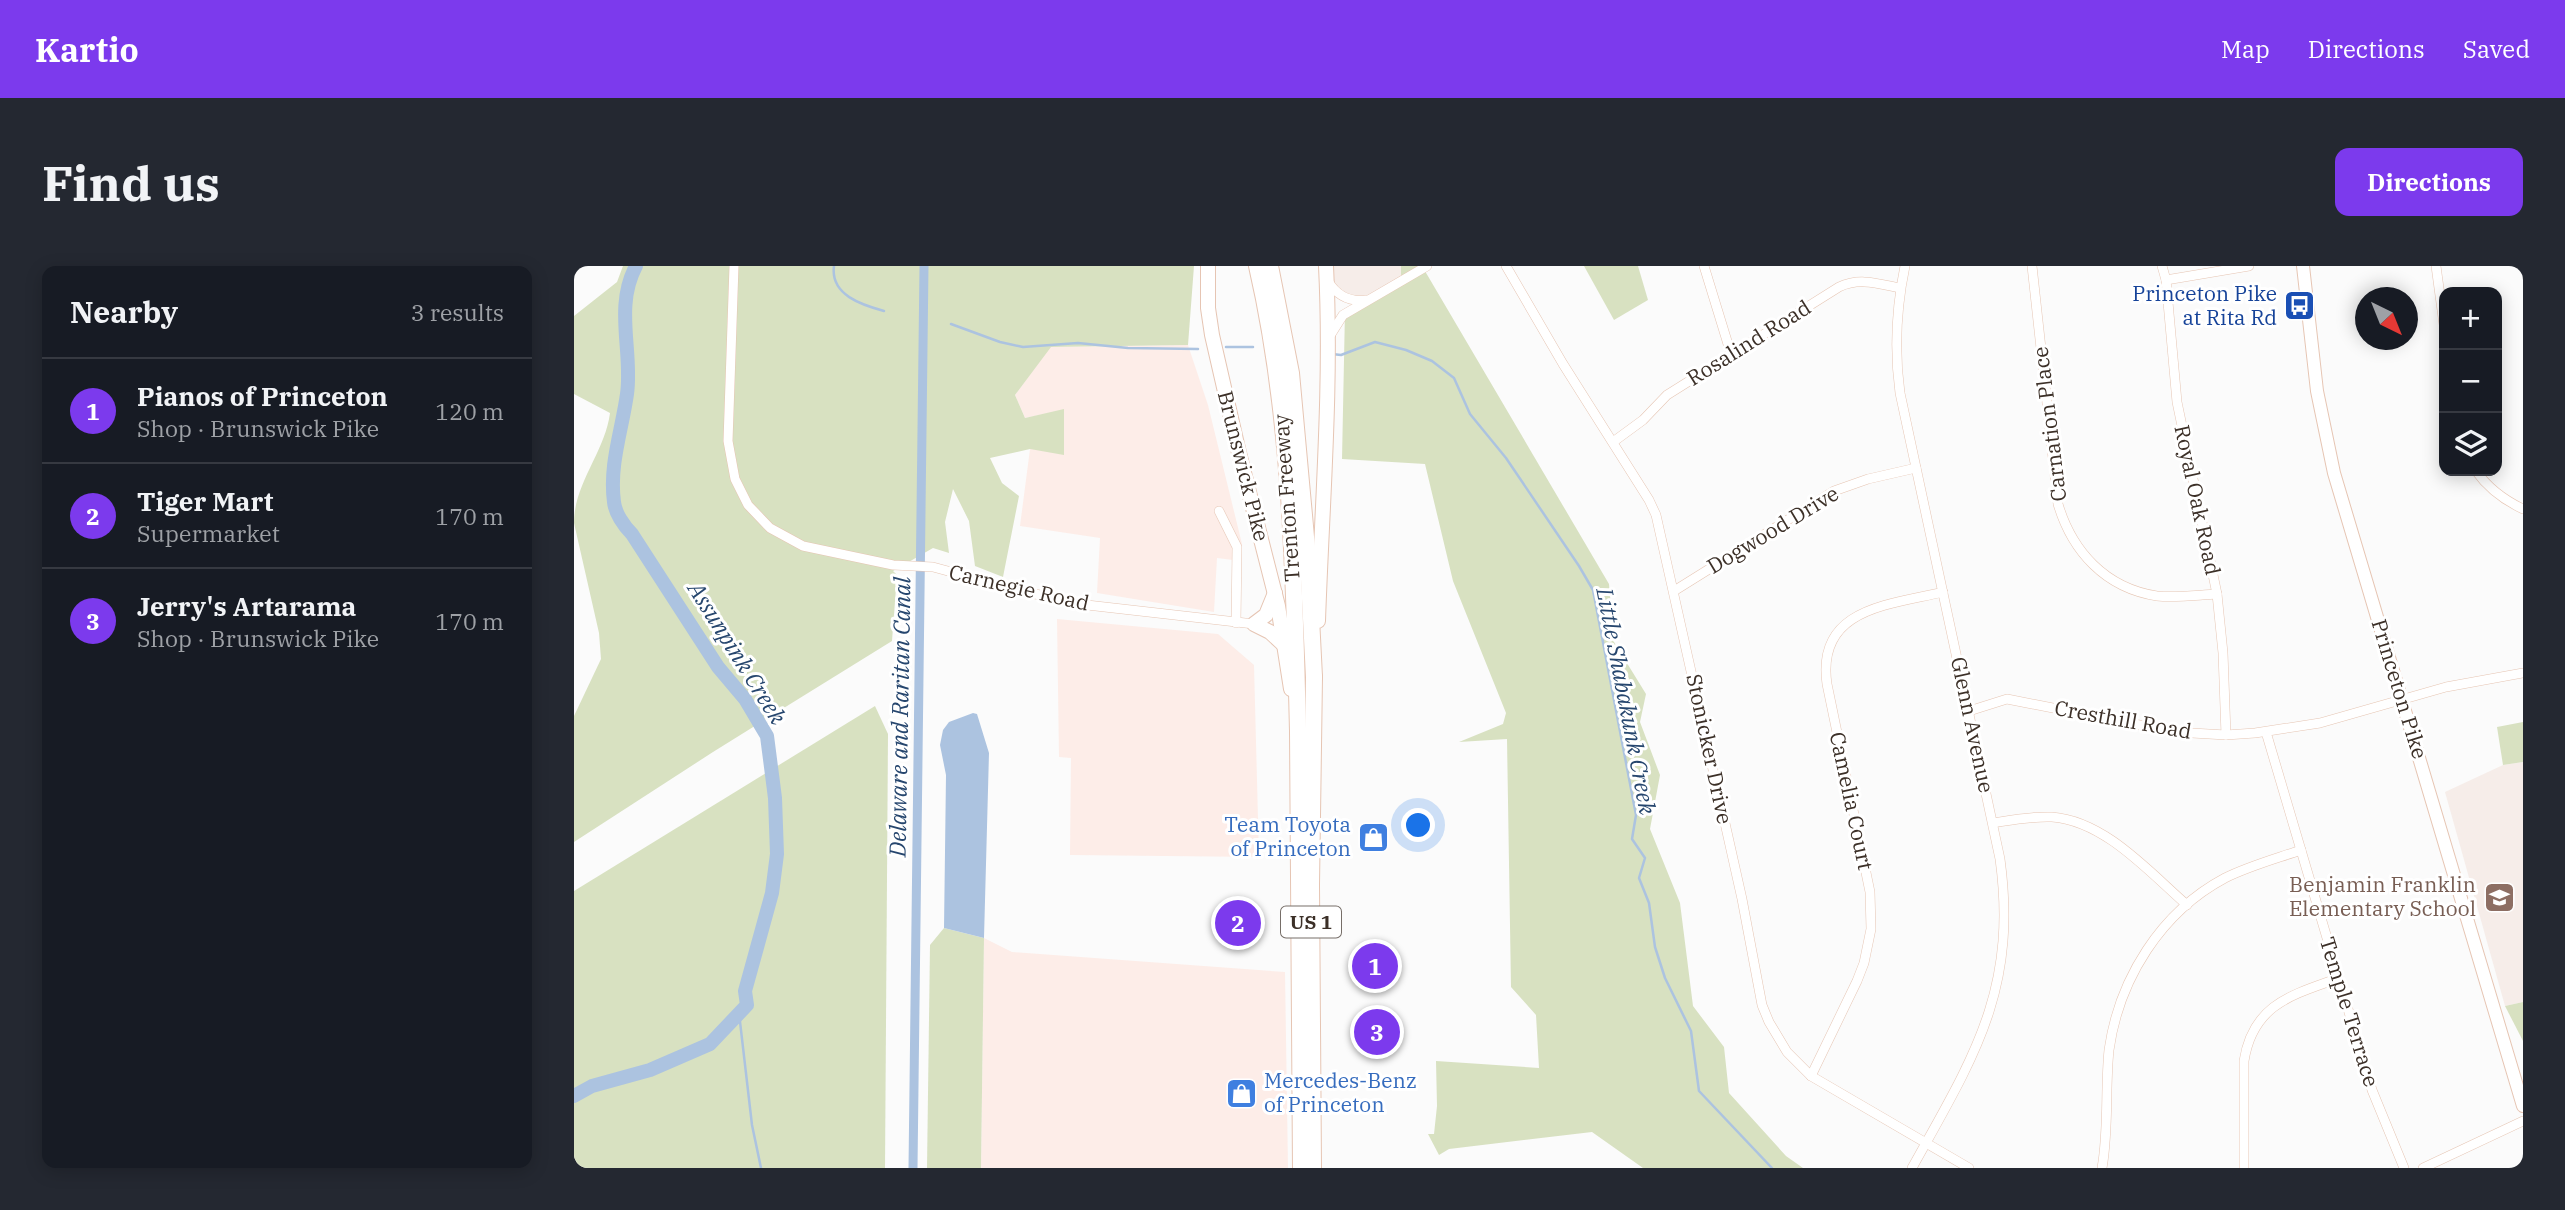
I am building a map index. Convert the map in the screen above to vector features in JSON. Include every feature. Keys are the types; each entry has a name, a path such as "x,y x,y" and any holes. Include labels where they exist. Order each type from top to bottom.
{"highway":[{"name":"Trenton Freeway","path":"1257,266 1268,310 1289,483 1298,731"},
{"name":"Trenton Freeway","path":"1270,266 1291,373 1308,559 1314,677"},
{"name":"US 1","path":"1313,1168 1311,885 1314,677"},
{"name":"Brunswick Pike","path":"1298,731 1301,1168"}],"main road":[{"name":"Brunswick Pike","path":"1208,266 1208,308 1212,334 1275,593 1298,731"},
{"name":"Princeton Pike","path":"2303,266 2317,391 2334,473 2523,1106"},
{"path":"1314,677 1325,471 1328,365 1326,270"},
{"path":"1275,593 1266,615 1254,624 1270,632 1284,645"}],"street":[{"name":"Carnegie Road","path":"734,266 728,441 732,469 743,497 762,521 783,537 803,546 878,562 933,567 1033,594 1087,605 1254,624"},
{"path":"1327,345 1339,319 1427,266"},
{"name":"Stonicker Drive","path":"1506,266 1656,514 1742,899 1762,1005 1777,1038 1811,1076 1969,1168"},
{"path":"1704,266 1731,354"},
{"name":"Glenn Avenue","path":"1905,266 1895,338 1896,366 1993,823 2005,911 2002,964 1982,1036 1973,1058 1912,1168"},
{"name":"Carnation Place","path":"2032,266 2058,503 2071,538 2080,552 2102,573 2130,589 2165,596 2217,594"},
{"name":"Royal Oak Road","path":"2162,266 2166,280 2177,402 2217,594 2223,653 2225,735"},
{"path":"2166,280 2249,266"},
{"path":"2436,266 2439,288"},
{"path":"1326,270 1333,289 1346,298 1361,301 1371,299"},
{"name":"Rosalind Road","path":"1613,442 1643,420 1667,395 1846,283 1865,281 1900,288"},
{"name":"Dogwood Drive","path":"1674,591 1834,491 1868,479 1916,468"},
{"path":"2481,476 2502,497 2523,509"},
{"path":"1219,511 1237,547 1236,623"},
{"name":"Camelia Court","path":"1811,1076 1857,981 1871,929 1870,892 1825,672 1828,649 1840,628 1857,614 1943,592"},
{"name":"Cresthill Road","path":"1969,711 1997,701 2018,700 2154,729 2225,735 2266,732 2320,723 2465,683 2523,673"},
{"name":"Temple Terrace","path":"2266,732 2372,1090 2404,1168"},
{"path":"1993,823 2054,817 2083,824 2110,838 2187,905"},
{"path":"2102,1168 2109,1052 2116,1014 2144,953 2158,934 2187,905 2224,879 2301,850"},
{"path":"2244,1168 2244,1061 2255,1028 2280,1001 2339,978"},
{"path":"2423,1168 2523,1121"}],"shaded area":[{"path":"1326,266 1401,266 1402,280 1371,299 1338,294"},
{"path":"1188,345 1208,405 1242,544 1241,561 1217,558 1214,612 1097,593 1100,538 1020,526 1030,449 1064,410 1025,418 1015,395 1050,347"},
{"path":"1057,619 1218,634 1254,665 1259,857 1070,855 1071,758 1059,757"},
{"name":"Benjamin Franklin Elementary School","path":"2523,762 2523,1002 2505,1006 2445,792 2503,765"},
{"path":"984,938 1012,952 1285,972 1288,1168 981,1168"}],"green space":[{"path":"623,266 1194,266 1188,345 1051,347 1015,395 1025,418 1064,409 1064,455 1030,449 990,458 1002,483 1019,496 1003,577 975,566 969,521 953,489 945,522 949,553 933,548 893,571 897,575 892,641 574,842 574,716 601,659 599,633 574,523 575,508 602,441 610,413 574,394 574,316 617,282"},
{"path":"1401,266 1422,266 1609,584 1614,642 1646,694 1640,722 1660,775 1650,829 1680,903 1693,1006 1724,1047 1729,1093 1786,1156 1803,1168 1643,1168 1592,1132 1449,1149 1439,1155 1428,1134 1434,1134 1437,1106 1436,1061 1539,1068 1536,1015 1511,987 1507,739 1459,742 1503,724 1506,713 1453,581 1425,464 1342,459 1345,310 1401,280"},
{"path":"1584,266 1638,266 1648,300 1614,320"},
{"path":"875,706 888,734 885,1168 574,1168 574,891"},
{"path":"2523,722 2523,762 2503,765 2497,727"},
{"path":"944,928 984,938 981,1168 927,1168 930,945"},
{"path":"2523,1002 2523,1041 2505,1006"}],"water":[{"path":"977,714 989,753 984,938 944,928 946,775 940,745 943,730 949,722"}],"waterway":[{"name":"Assunpink Creek","path":"574,1096 592,1086 650,1070 710,1044 747,1005 745,991 772,893 777,854 775,798 767,736 745,699 718,667 620,519 615,506 613,475 628,378 626,297 636,266"},
{"name":"Little Shabakunk Creek","path":"834,266 834,276 842,291 857,302 884,311"},
{"name":"Delaware and Raritan Canal","path":"913,1168 924,266"},
{"name":"Little Shabakunk Creek","path":"951,324 1000,342 1023,347 1078,343 1128,348 1198,349"},
{"name":"Little Shabakunk Creek","path":"1332,354 1341,355 1375,342 1406,350 1432,361 1454,378 1470,414 1506,458 1593,590 1636,815 1632,839 1645,858 1639,878 1649,903 1655,947 1665,978 1691,1031 1699,1091 1772,1168"},
{"name":"Little Shabakunk Creek","path":"1226,347 1253,347"},
{"path":"739,1013 752,1125 761,1168"}],"place":[{"name":"Princeton Pike at Rita Rd","path":"2300,306"},
{"name":"Team Toyota of Princeton","path":"1374,837"},
{"name":"Benjamin Franklin Elementary School","path":"2499,897"},
{"name":"Tiger Mart","path":"1238,923"},
{"name":"Pianos of Princeton","path":"1375,966"},
{"name":"Jerry's Artarama","path":"1377,1032"},
{"name":"Mercedes-Benz of Princeton","path":"1241,1093"}]}
